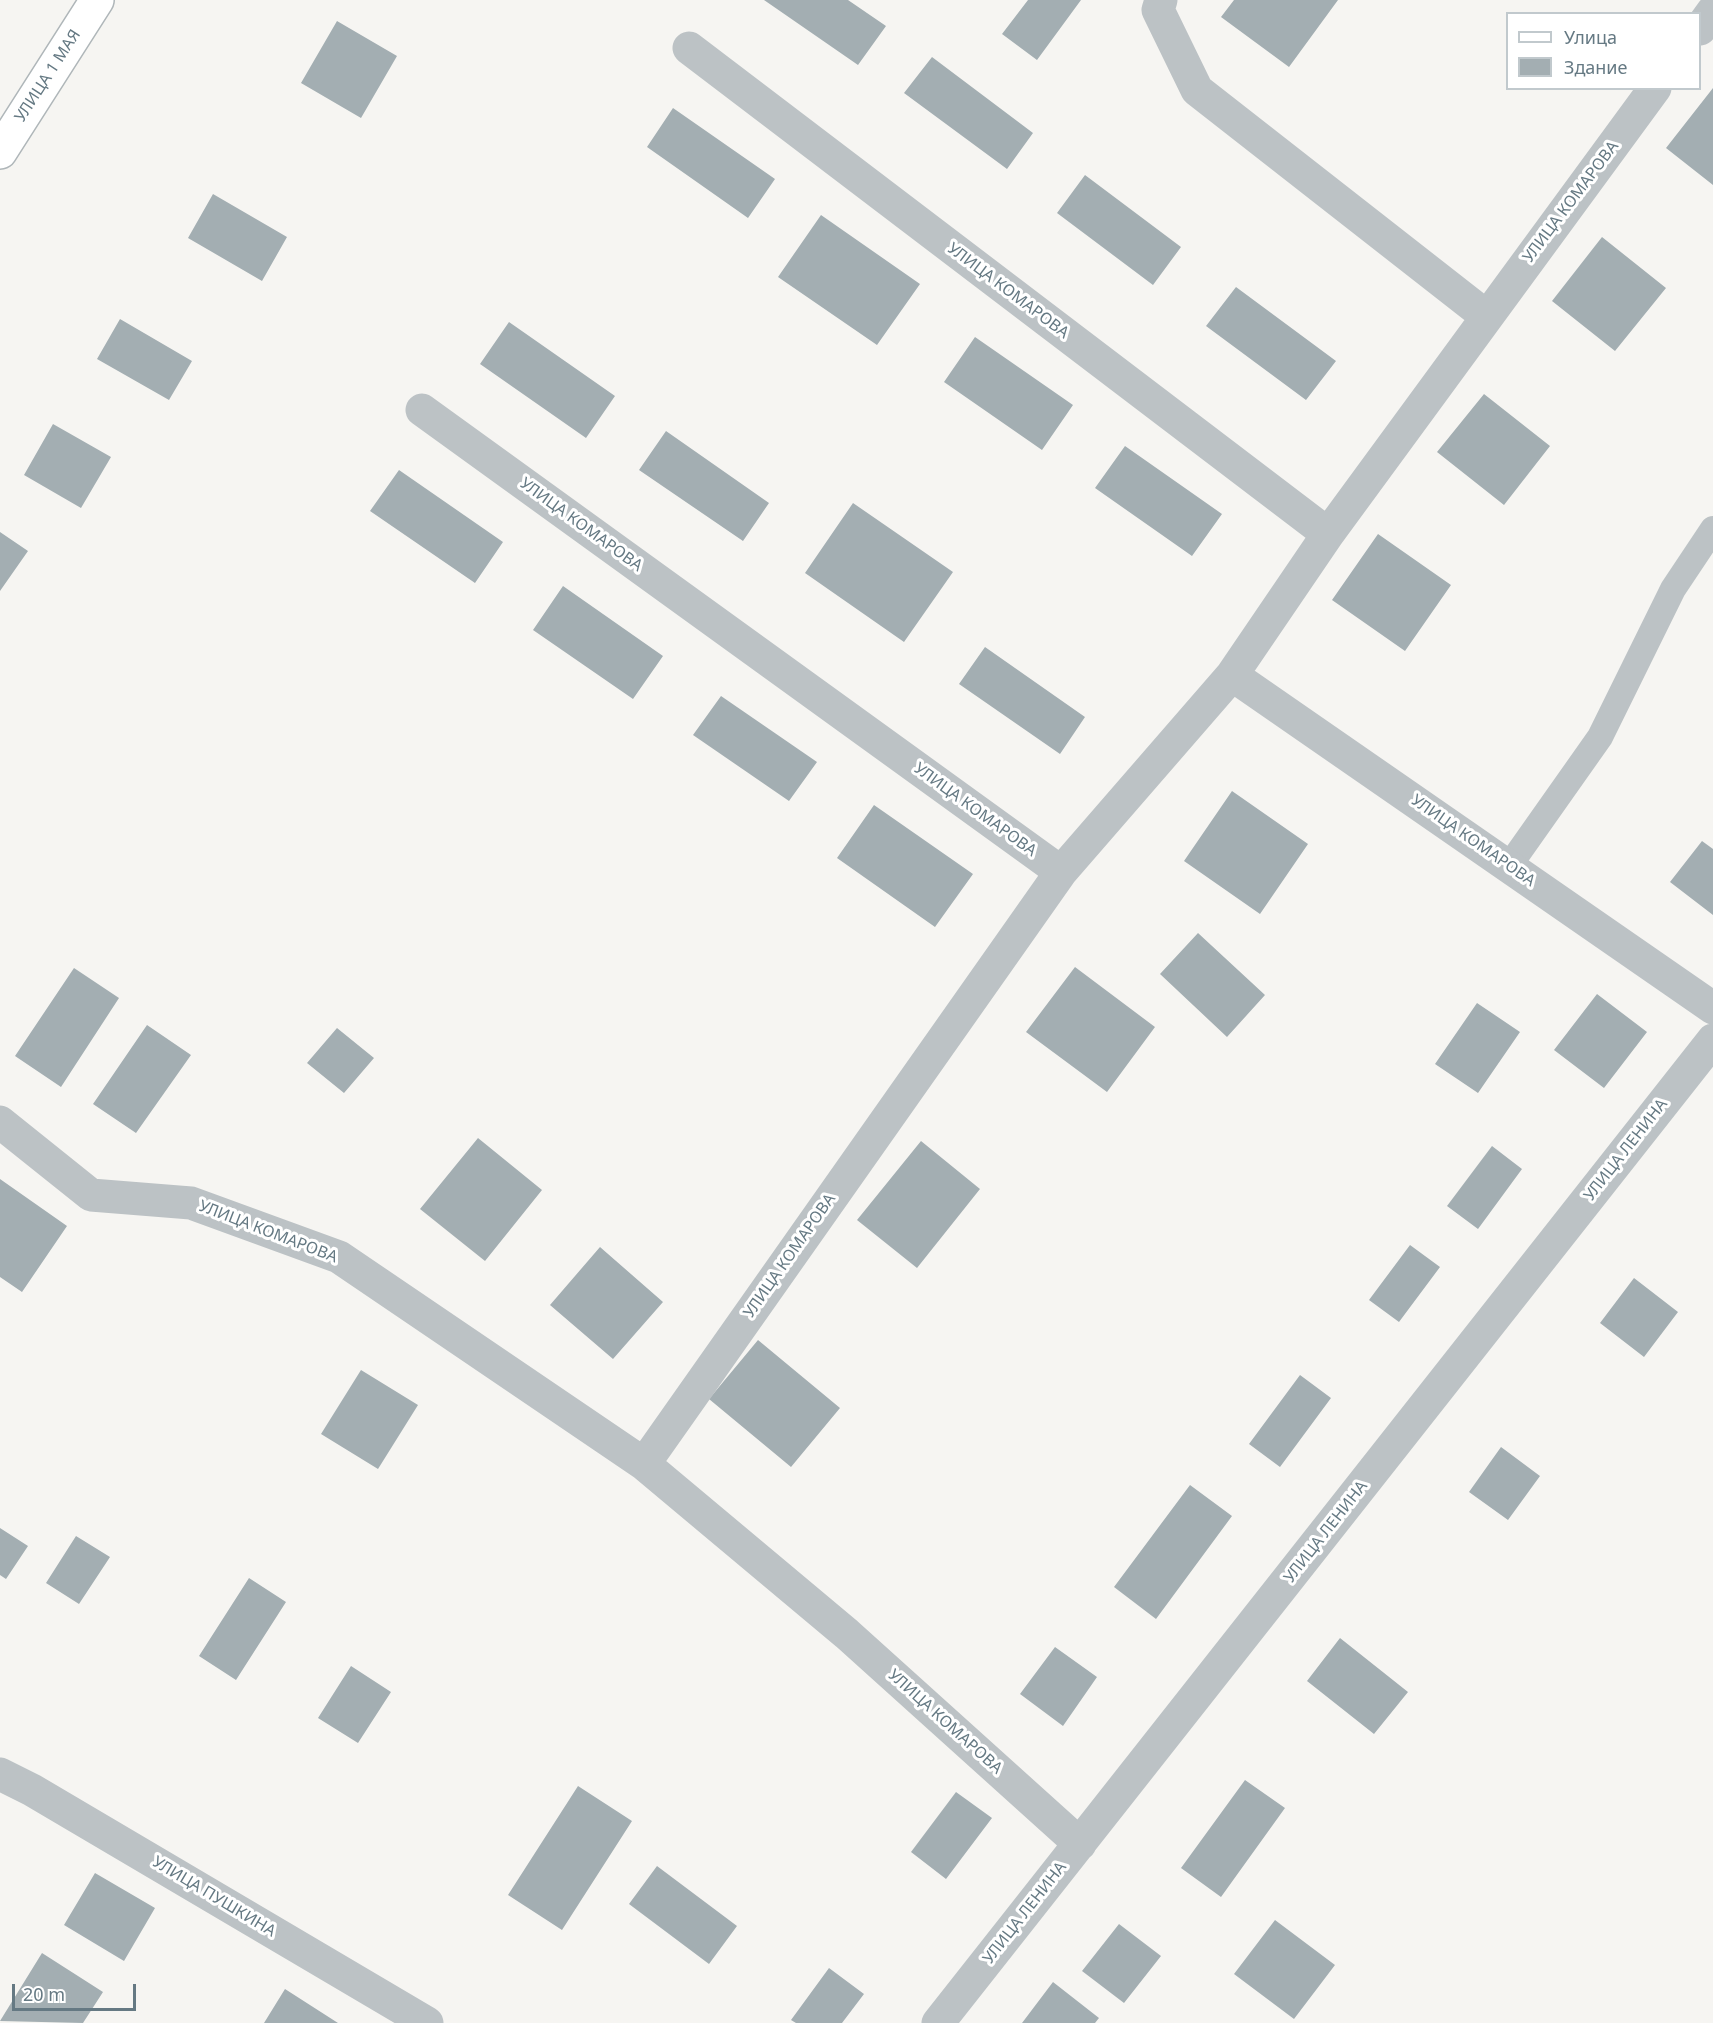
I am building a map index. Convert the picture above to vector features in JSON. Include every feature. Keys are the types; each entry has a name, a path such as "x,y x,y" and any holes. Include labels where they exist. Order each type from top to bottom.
{"main road":[{"name":"УЛИЦА 1 МАЯ","path":"0,152 97,0"}],"street":[{"path":"1161,0 1158,10 1197,90 1486,316"},
{"path":"1701,28 1713,11"},
{"name":"УЛИЦА КОМАРОВА","path":"688,48 1328,534"},
{"name":"УЛИЦА КОМАРОВА","path":"644,1464 1061,872 1232,675 1328,534 1654,90"},
{"name":"УЛИЦА КОМАРОВА","path":"422,410 1061,872"},
{"name":"УЛИЦА КОМАРОВА","path":"1232,675 1713,1008"},
{"name":"УЛИЦА ЛЕНИНА","path":"938,2023 1713,1040"},
{"name":"УЛИЦА КОМАРОВА","path":"0,1122 91,1196 191,1203 339,1257 644,1464 847,1634 1080,1844"},
{"name":"УЛИЦА ПУШКИНА","path":"0,1774 42,1796 427,2023"}],"lane":[{"path":"1509,867 1600,737 1673,589 1713,529"}],"building":[{"path":"764,0 848,0 886,26 858,65"},
{"path":"1028,0 1081,0 1037,60 1002,34"},
{"path":"1234,0 1338,0 1289,67 1221,17"},
{"path":"337,21 397,56 361,118 301,83"},
{"path":"932,57 1033,133 1007,169 904,93"},
{"path":"1713,88 1713,185 1666,148"},
{"path":"673,108 775,179 748,218 647,147"},
{"path":"1085,175 1181,247 1153,285 1057,213"},
{"path":"213,194 287,237 262,281 188,238"},
{"path":"821,215 920,284 877,345 778,277"},
{"path":"1602,237 1666,288 1615,351 1552,301"},
{"path":"1236,287 1336,361 1306,400 1206,326"},
{"path":"120,319 192,361 169,400 97,359"},
{"path":"509,322 615,396 586,438 480,364"},
{"path":"975,337 1073,405 1042,450 944,382"},
{"path":"1484,394 1550,446 1504,505 1437,452"},
{"path":"53,424 111,457 81,508 24,475"},
{"path":"666,431 769,503 743,541 639,470"},
{"path":"1125,446 1222,514 1192,556 1095,488"},
{"path":"399,470 503,542 475,583 370,511"},
{"path":"853,503 953,572 904,642 805,573"},
{"path":"0,532 28,551 0,591"},
{"path":"1378,534 1451,585 1405,651 1332,600"},
{"path":"563,586 663,656 633,699 533,630"},
{"path":"985,647 1085,717 1060,754 959,684"},
{"path":"721,696 817,762 789,801 693,735"},
{"path":"1232,791 1308,844 1260,914 1184,861"},
{"path":"874,805 973,874 935,927 837,858"},
{"path":"1702,841 1713,849 1713,915 1670,882"},
{"path":"1198,933 1265,995 1227,1037 1160,974"},
{"path":"1075,967 1155,1027 1107,1092 1026,1032"},
{"path":"74,968 119,998 61,1087 15,1056"},
{"path":"1597,994 1647,1032 1604,1088 1554,1050"},
{"path":"1477,1003 1520,1032 1478,1093 1435,1064"},
{"path":"147,1025 191,1055 136,1133 93,1104"},
{"path":"337,1028 374,1058 344,1093 307,1063"},
{"path":"478,1138 542,1190 485,1261 420,1209"},
{"path":"921,1141 980,1189 917,1268 857,1220"},
{"path":"1492,1146 1522,1169 1478,1229 1447,1206"},
{"path":"0,1179 67,1226 22,1292 0,1277"},
{"path":"1410,1245 1440,1267 1399,1322 1369,1300"},
{"path":"600,1247 663,1302 613,1359 550,1305"},
{"path":"1634,1278 1678,1312 1644,1357 1600,1323"},
{"path":"758,1340 840,1408 791,1467 709,1399"},
{"path":"361,1370 418,1405 378,1469 321,1434"},
{"path":"1300,1375 1331,1398 1280,1467 1249,1444"},
{"path":"1501,1447 1540,1476 1508,1520 1469,1492"},
{"path":"1190,1485 1232,1516 1156,1619 1114,1587"},
{"path":"0,1528 28,1546 6,1579 0,1575"},
{"path":"76,1536 110,1557 79,1604 46,1583"},
{"path":"249,1578 286,1602 236,1680 199,1656"},
{"path":"1340,1638 1408,1692 1374,1734 1307,1681"},
{"path":"1055,1647 1097,1677 1063,1726 1020,1694"},
{"path":"351,1666 391,1692 358,1743 318,1718"},
{"path":"1245,1780 1285,1808 1221,1897 1181,1868"},
{"path":"578,1786 632,1821 562,1930 508,1895"},
{"path":"956,1792 992,1818 946,1879 911,1852"},
{"path":"657,1866 737,1926 709,1964 629,1904"},
{"path":"95,1873 155,1908 124,1961 64,1925"},
{"path":"1275,1920 1335,1965 1294,2019 1234,1974"},
{"path":"1119,1924 1161,1956 1124,2003 1082,1971"},
{"path":"42,1953 103,1992 83,2023 0,2021"},
{"path":"829,1968 864,1994 842,2023 796,2023 791,2020"},
{"path":"1053,1982 1099,2018 1095,2023 1022,2023"},
{"path":"285,1989 338,2023 264,2023"}]}
